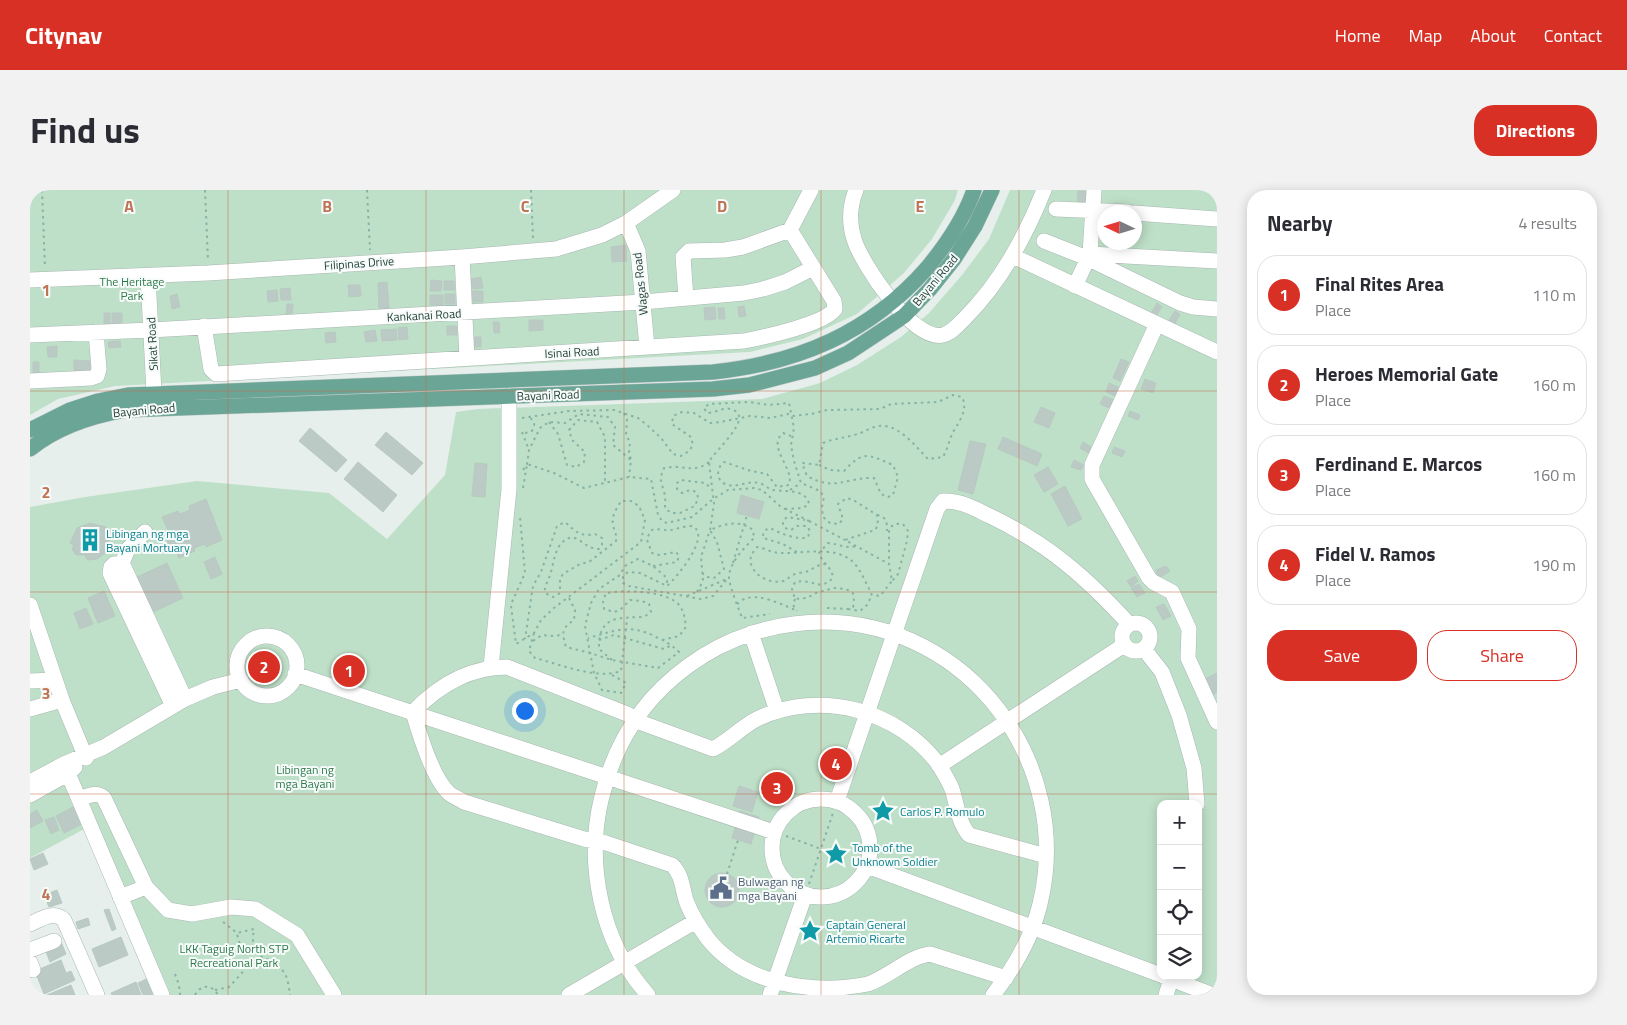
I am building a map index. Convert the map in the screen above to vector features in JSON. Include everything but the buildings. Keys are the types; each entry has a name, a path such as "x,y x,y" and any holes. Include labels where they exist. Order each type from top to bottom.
{"main road":[{"name":"Bayani Road","path":"30,430 70,410 128,395 714,372 749,368 809,351 842,336 868,321 917,279 940,252 960,220 974,190"},
{"name":"Bayani Road","path":"30,449 40,440 73,424 103,414 125,410 155,394 509,396 713,389 749,385 815,368 848,353 904,316 930,289 954,259 975,226 992,190"}],"street":[{"name":"Filipinas Drive","path":"30,280 208,273 462,257 556,249 602,235 626,223 673,190"},
{"path":"686,298 683,257 685,254 689,252 743,247 790,230 811,190"},
{"path":"856,190 852,199 850,217 853,237 859,254 904,316 916,328 931,335 942,335 952,330 969,314 995,282 1013,256 1034,216 1044,190"},
{"path":"1075,286 1088,256 1094,190"},
{"path":"1056,209 1097,210"},
{"path":"1142,214 1217,219"},
{"name":"Wagas Road","path":"626,223 638,252 647,347"},
{"name":"Isinai Road","path":"204,326 211,369 216,374 744,341 772,335 831,315 836,309 834,301 790,230"},
{"path":"1044,241 1088,256 1180,303 1193,307 1217,309"},
{"path":"1013,256 1217,352"},
{"path":"1088,256 1217,261"},
{"path":"462,257 467,358"},
{"name":"Kankanai Road","path":"30,334 151,330 643,302 744,293 785,282 813,268"},
{"name":"Sikat Road","path":"148,276 155,394"},
{"path":"1157,324 1092,465 1092,478 1149,578 1172,592 1189,628 1188,658 1217,722"},
{"path":"30,381 91,378 96,376 99,369 96,332"},
{"path":"490,667 508,489 509,396"},
{"path":"837,801 937,508 943,501 953,501 976,509 1019,530 1047,548 1101,593 1129,624"},
{"path":"145,532 128,549 122,563 179,702"},
{"path":"30,605 62,700 87,756"},
{"path":"648,995 625,963 611,934 602,904 596,872 595,840 599,808 607,776 619,747 636,719 654,696 698,658 724,644 751,633 779,626 808,622 837,622 866,626 894,634 921,645 946,660 969,678 1008,722 1022,746 1036,782 1046,828 1043,888 1033,928 1021,954 993,995"},
{"path":"1139,622 1149,629 1149,642 1144,649 1129,650 1124,645 1121,638 1123,630 1129,624 1139,622"},
{"path":"751,633 777,711"},
{"path":"267,636 280,640 291,648 296,661 295,674 285,690 273,695 261,695 249,690 241,680 238,674 238,660 244,648 254,639 267,636"},
{"path":"939,766 1124,645"},
{"path":"1144,649 1162,672 1179,715 1194,768 1196,800"},
{"path":"413,712 428,696 450,682 472,672 490,667 507,668 627,714 642,723 713,749 756,719 777,711 800,706 824,705 846,707 867,712 890,722 910,735 925,749 939,766 951,787 963,829 968,835 1046,856"},
{"path":"295,674 774,832"},
{"path":"30,681 55,680"},
{"path":"30,795 66,768 179,702 213,687 241,680"},
{"path":"30,709 62,700"},
{"path":"413,712 429,758 438,778 449,793 464,802 584,839 595,840 672,865 678,873 687,902 696,922 709,941 730,960 772,990 818,992 869,990 917,957 930,954 1006,978"},
{"path":"30,782 66,768"},
{"path":"66,768 162,995"},
{"path":"79,799 96,794 104,798 146,887 168,910 192,914 231,906 255,909 297,935 334,995"},
{"path":"818,799 837,801 854,812 866,827 870,846 867,866 857,882 842,893 823,898 805,895 788,886 776,870 771,851 774,832 784,815 799,803 818,799"},
{"path":"867,866 1157,973"},
{"path":"120,897 146,887"},
{"path":"772,990 805,895"},
{"path":"30,924 46,917 59,915 68,927 97,995"},
{"path":"569,995 696,922"},
{"path":"30,950 54,941"},
{"path":"1166,995 1167,980"},
{"path":"1175,980 1213,995"}],"path":[{"path":"42,190 45,280"},
{"path":"205,190 208,273"},
{"path":"367,190 370,262"},
{"path":"531,190 533,252"},
{"path":"529,450 524,433 531,432 534,421 528,417 569,411 614,410 638,418 661,438 673,454 681,456 689,451 693,445 691,438 672,424 673,416 682,412 694,413 710,423 750,416 770,418 788,414 792,416 811,414 827,410 880,409 891,404 938,402 953,395 962,397 964,400 961,419 953,433 944,457 928,459 898,430 887,426 875,426 864,432 851,436 837,437 823,443 819,465"},
{"path":"712,490 706,483 681,480 677,483 677,489 682,492 695,491 698,498 695,506 680,513 671,513 665,508 664,492 660,483 664,468 702,468 738,427 740,417 737,412 731,409 707,413 704,408 709,404 789,403 794,428 792,436 794,461 800,483"},
{"path":"521,495 529,450 540,428 549,422 565,423 579,414 608,417 615,427 613,446 631,460"},
{"path":"624,414 627,420 626,435 630,442 629,452 631,460 629,477"},
{"path":"549,422 558,434 567,465 576,467 584,462 585,452 572,440 569,430 578,420 598,422 605,437 606,482"},
{"path":"785,509 803,508 809,504 806,498 790,490 772,490 759,482 725,484 719,479 718,472 720,465 724,462 730,463 751,471 767,474 777,487 789,485 791,480 789,473 776,445 778,437 783,433 792,436"},
{"path":"863,455 874,456 893,465 898,477 896,487 893,495 888,497 881,494 874,478 862,478 834,484 816,481 806,476 802,463 819,465 830,470 844,471 857,458 863,455"},
{"path":"697,592 703,581 701,557 710,530 714,504 709,462"},
{"path":"527,464 554,473 584,488 629,477 650,479 658,515 662,521 667,522 692,517 713,499 728,490 754,488 762,490 785,509 889,564"},
{"path":"523,470 527,464"},
{"path":"790,490 800,483"},
{"path":"800,483 820,491 824,497 823,517 830,522 839,524 843,519 838,504 847,498 882,516 886,520 892,581"},
{"path":"525,639 533,586 541,572 557,526 565,522 577,533 585,536 595,534 602,538 602,545 599,549 592,549 579,539 572,537 562,543 553,558 550,578 544,588 545,593 554,597 560,593 560,579 563,574 580,564 589,562 616,541 617,535 612,522 614,512 621,501 631,501 639,506 645,520 641,542 541,620 534,633 529,651 534,658 594,673 612,675 626,683 621,693 602,690 594,673 585,626 591,603 598,589 620,575 625,566 638,559 653,566 667,578 667,586"},
{"path":"520,511 525,573 510,604 516,644 534,633"},
{"path":"667,586 640,573 628,572 623,576 623,583 629,586 701,599 712,596 729,577 747,515"},
{"path":"845,540 875,530 878,525 877,515"},
{"path":"798,552 783,544 763,538 763,533 770,528 781,534 803,539 808,537 810,531 807,526 797,526 791,530 785,528 783,520 793,517 809,520"},
{"path":"872,595 880,596 898,574 908,531 903,524 899,523 892,525 888,534"},
{"path":"710,530 725,524 744,525 753,530 754,538 732,566"},
{"path":"653,566 677,562 679,556 676,552 659,555 652,553 647,540 650,532 653,530 666,531 690,526 695,528 698,532 695,551 667,586"},
{"path":"702,573 707,577 714,578 724,569 717,542 710,530"},
{"path":"819,553 828,543 836,544 846,549 857,546"},
{"path":"826,564 820,564 808,572 793,574 787,580 781,582 761,577 752,567 750,560 752,552 758,547 767,548 777,553 834,552 854,563 872,595"},
{"path":"797,611 794,605 795,599 792,589 796,582 803,580 822,585 828,583 833,578 832,570 819,553"},
{"path":"685,597 729,577"},
{"path":"729,577 742,618 773,614"},
{"path":"795,599 807,598 816,593 834,588 846,589 853,593 854,601 853,607 848,609"},
{"path":"612,660 599,649 600,635 605,625 616,618 644,618 651,612 649,604 630,600 620,610 614,612 604,609 603,601 606,593 653,594 671,599 679,605 684,614 686,627 678,636 662,640"},
{"path":"822,608 860,611 867,605 872,595"},
{"path":"737,604 748,597 759,598 797,611"},
{"path":"569,598 575,610 574,620 566,625 562,635 566,648 590,652 612,660 658,668 679,652 672,645 644,630 627,628 588,638"},
{"path":"791,612 802,610"},
{"path":"612,675 620,672 627,618"},
{"path":"533,641 542,634 562,635"},
{"path":"599,640 614,634 664,649 672,645"},
{"path":"805,895 837,801"},
{"path":"774,832 821,849"},
{"path":"727,874 739,837"},
{"path":"215,990 230,987 242,973 246,962 237,934 224,922 216,922"},
{"path":"237,934 254,929 252,942 258,956 276,965 284,972 290,995"},
{"path":"175,974 180,995"},
{"path":"195,995 204,986 215,990 218,995"}],"green space":[{"name":"The Heritage Park","path":"30,190 958,190 955,200 932,239 904,273 857,314 803,339 750,352 115,386 58,399 30,415"},
{"name":"Libingan ng mga Bayani","path":"1010,190 1217,190 1217,995 159,995 88,827 30,858 30,507 197,481 329,493 387,539 445,475 456,412 478,409 762,399 820,383 857,365 901,337 929,313 962,275 989,239"}],"place":[{"name":"Libingan ng mga Bayani Mortuary","path":"90,540"},
{"name":"Heroes Memorial Gate","path":"264,667"},
{"name":"Final Rites Area","path":"349,671"},
{"name":"Fidel V. Ramos","path":"836,764"},
{"name":"Ferdinand E. Marcos","path":"777,788"},
{"name":"Carlos P. Romulo","path":"883,811"},
{"name":"Tomb of the Unknown Soldier","path":"836,854"},
{"name":"Bulwagan ng mga Bayani","path":"721,888"},
{"name":"Captain General Artemio Ricarte","path":"810,931"}],"park label":[{"name":"LKK Taguig North STP Recreational Park","path":"234,955"}]}
